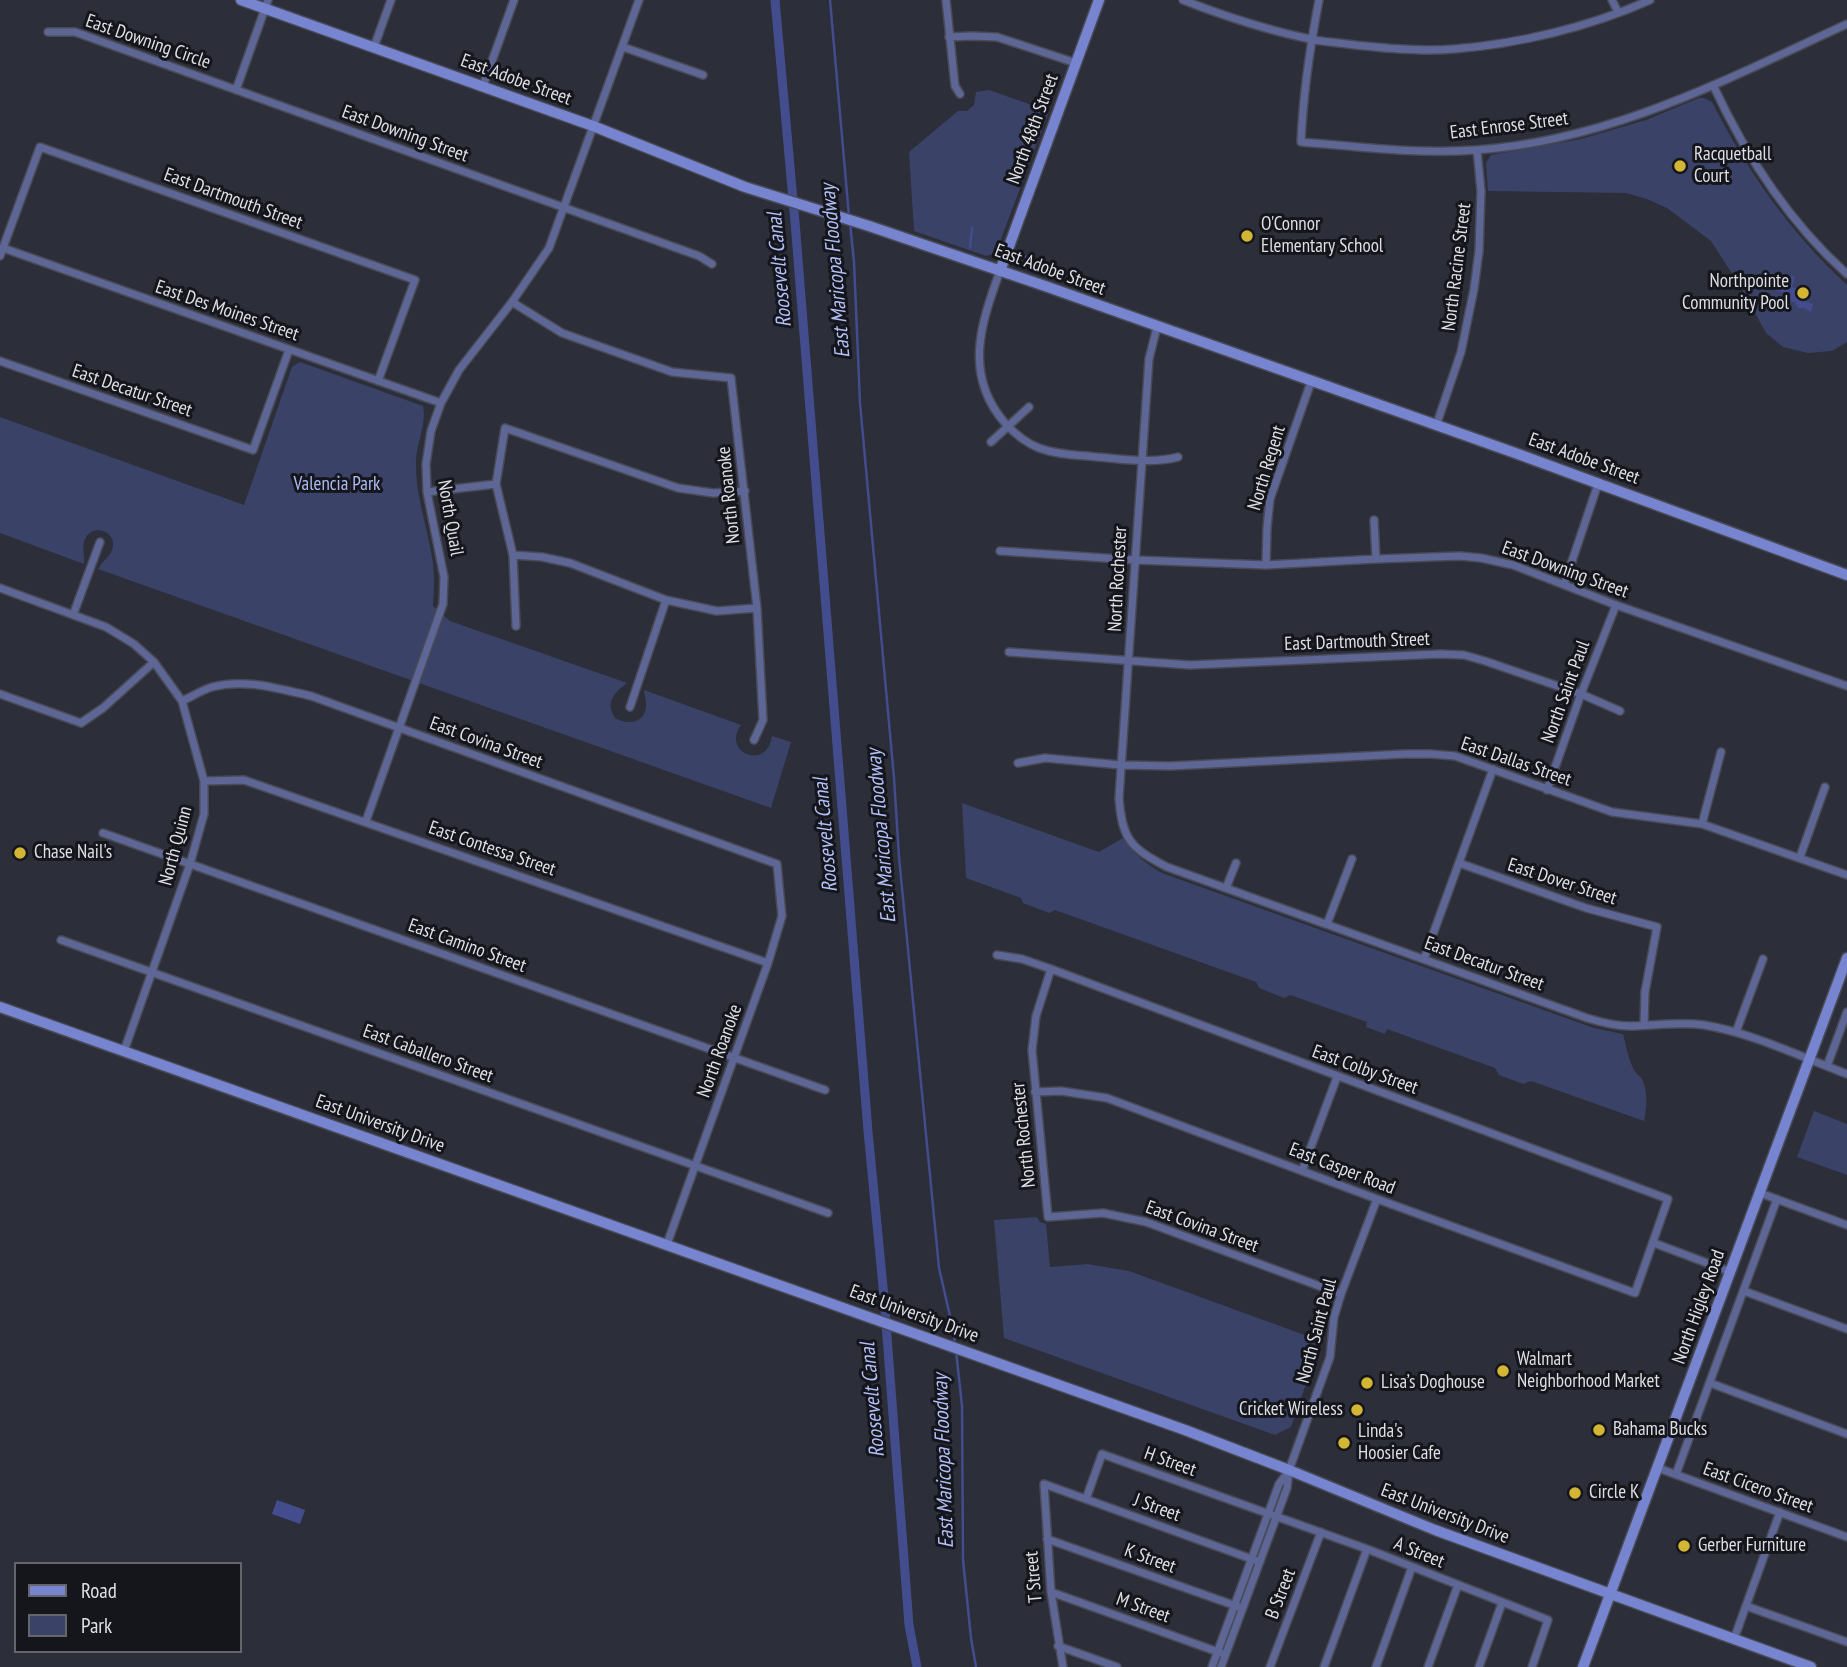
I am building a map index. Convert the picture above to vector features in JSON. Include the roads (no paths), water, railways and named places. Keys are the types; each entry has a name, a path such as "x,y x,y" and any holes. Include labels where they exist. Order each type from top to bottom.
{"main road":[{"name":"East Adobe Street","path":"240,0 266,4 374,47 593,126 711,174 1000,271 1847,575"},
{"name":"North 48th Street","path":"1000,271 1099,0"},
{"name":"North Higley Road","path":"1583,1667 1847,958"},
{"name":"East University Drive","path":"0,1007 1185,1430 1435,1530 1811,1667"}],"street":[{"path":"374,47 391,0"},
{"path":"483,86 514,0"},
{"name":"North Quail","path":"366,821 443,604 444,577 427,492 426,464 431,431 441,403 459,370 550,248 639,0"},
{"path":"946,0 955,86 960,94"},
{"path":"1183,0 1226,16 1311,39 1379,48 1452,49 1515,41 1561,30 1650,0"},
{"path":"1311,39 1319,0"},
{"path":"1612,0 1618,12"},
{"path":"236,90 266,4"},
{"name":"East Enrose Street","path":"1311,39 1301,142 1399,150 1477,150 1595,130 1654,110 1847,24"},
{"name":"East Downing Circle","path":"48,32 75,32 236,90"},
{"path":"949,37 997,37 1076,63"},
{"path":"623,47 703,75"},
{"path":"1713,85 1723,107 1765,177 1814,242 1847,274"},
{"name":"East Downing Street","path":"236,90 563,207"},
{"name":"East Dartmouth Street","path":"1,252 40,147 415,281 378,381"},
{"name":"North Racine Street","path":"1436,426 1458,363 1473,298 1479,251 1481,191 1477,150"},
{"path":"563,207 699,256 712,264"},
{"name":"East Des Moines Street","path":"1,252 441,403"},
{"path":"1000,271 983,318 979,354 981,378 988,397 996,413 1008,427 1027,443 1055,453 1141,461 1163,461 1178,457"},
{"name":"North Roanoke","path":"512,302 562,333 660,367 688,374 731,378 757,608 763,720 754,740"},
{"name":"North Rochester","path":"1126,834 1120,813 1121,765 1149,359 1157,327"},
{"name":"East Decatur Street","path":"0,361 253,450 289,349"},
{"name":"North Regent","path":"1266,565 1270,499 1311,382"},
{"path":"991,442 1029,407"},
{"path":"516,626 513,555 496,484 505,428 678,488 713,493 745,491"},
{"path":"427,492 496,484"},
{"path":"1564,585 1598,484"},
{"path":"1374,520 1376,559"},
{"path":"73,615 100,542"},
{"path":"1000,551 1135,559"},
{"path":"513,555 570,563 666,600 717,611 757,608"},
{"name":"East Downing Street","path":"1135,559 1266,565 1460,556 1481,558 1513,565 1616,605 1847,686"},
{"path":"0,588 106,627 134,644 153,662 103,708 81,723 0,694"},
{"path":"631,708 666,600"},
{"name":"North Saint Paul","path":"1548,790 1581,694 1616,605"},
{"name":"East Dartmouth Street","path":"1009,652 1190,665 1464,655 1581,694 1620,711"},
{"name":"North Quinn","path":"124,1051 190,864 204,814 204,781 182,701 153,662"},
{"name":"East Covina Street","path":"182,701 211,687 237,684 263,685 311,696 776,864"},
{"path":"1702,824 1721,752"},
{"name":"East Dallas Street","path":"1018,763 1045,758 1121,765 1171,766 1431,754 1455,756 1612,812 1702,824 1847,875"},
{"path":"1424,959 1493,769"},
{"name":"East Contessa Street","path":"204,781 244,780 768,964"},
{"path":"1800,858 1825,787"},
{"name":"East Camino Street","path":"103,833 825,1090"},
{"name":"East Decatur Street","path":"1126,834 1133,846 1167,867 1604,1023 1626,1026 1678,1023 1703,1025 1736,1032 1847,1074"},
{"path":"1327,924 1352,859"},
{"path":"1226,888 1236,863"},
{"name":"East Dover Street","path":"1459,863 1586,908 1657,927 1645,992 1644,1025"},
{"name":"North Roanoke","path":"667,1244 768,964 782,916 776,864"},
{"name":"East Caballero Street","path":"61,940 828,1213"},
{"name":"East Colby Street","path":"998,955 1022,959 1051,969 1668,1199 1654,1243"},
{"path":"1736,1032 1763,958"},
{"name":"North Rochester","path":"1048,1217 1032,1050 1036,1016 1051,969"},
{"path":"1827,1066 1847,1012"},
{"path":"1302,1171 1337,1077"},
{"name":"East Casper Road","path":"1035,1092 1061,1091 1107,1098 1635,1293 1654,1243"},
{"path":"1760,1193 1847,1225"},
{"name":"North Saint Paul","path":"1289,1471 1330,1357 1341,1294 1377,1199"},
{"name":"North Higley Road","path":"1676,1474 1777,1199"},
{"name":"East Covina Street","path":"1048,1217 1103,1213 1146,1222 1341,1294"},
{"path":"1654,1243 1731,1272"},
{"path":"1744,1291 1847,1329"},
{"path":"1710,1383 1847,1434"},
{"name":"H Street","path":"1086,1499 1101,1454 1273,1515"},
{"name":"East Cicero Street","path":"1657,1468 1847,1537"},
{"path":"1212,1667 1251,1559 1287,1488 1289,1471"},
{"name":"J Street","path":"1044,1484 1260,1562"},
{"name":"T Street","path":"1044,1484 1051,1592 1063,1667"},
{"path":"1734,1639 1780,1513"},
{"path":"1221,1667 1260,1562 1273,1515"},
{"name":"A Street","path":"1273,1515 1549,1620 1532,1667"},
{"name":"B Street","path":"1270,1667 1321,1532"},
{"name":"K Street","path":"1046,1539 1243,1608"},
{"path":"1324,1667 1367,1549"},
{"path":"1376,1667 1412,1567"},
{"path":"1428,1667 1458,1585"},
{"name":"M Street","path":"1051,1592 1226,1655"},
{"path":"1479,1667 1502,1603"},
{"path":"1746,1606 1847,1642"},
{"path":"1058,1646 1117,1667"}],"waterway":[{"name":"Roosevelt Canal","path":"775,0 909,1625 917,1667"},
{"name":"East Maricopa Floodway","path":"830,0 849,216"},
{"name":"East Maricopa Floodway","path":"850,223 860,403 899,857 939,1268 955,1345"},
{"path":"970,248 972,228"},
{"path":"1015,254 1031,258"},
{"name":"East Maricopa Floodway","path":"956,1351 962,1406 963,1560 976,1667"}],"place":[{"name":"Racquetball Court","path":"1680,166"},
{"name":"O'Connor Elementary School","path":"1247,236"},
{"name":"Northpointe Community Pool","path":"1803,293"},
{"name":"Chase Nail's","path":"20,853"},
{"name":"Walmart Neighborhood Market","path":"1503,1371"},
{"name":"Lisa’s Doghouse","path":"1367,1383"},
{"name":"Cricket Wireless","path":"1357,1410"},
{"name":"Bahama Bucks","path":"1599,1430"},
{"name":"Linda's Hoosier Cafe","path":"1344,1443"},
{"name":"Circle K","path":"1575,1493"},
{"name":"Gerber Furniture","path":"1684,1546"}],"park label":[{"name":"Valencia Park","path":"337,485"}]}
